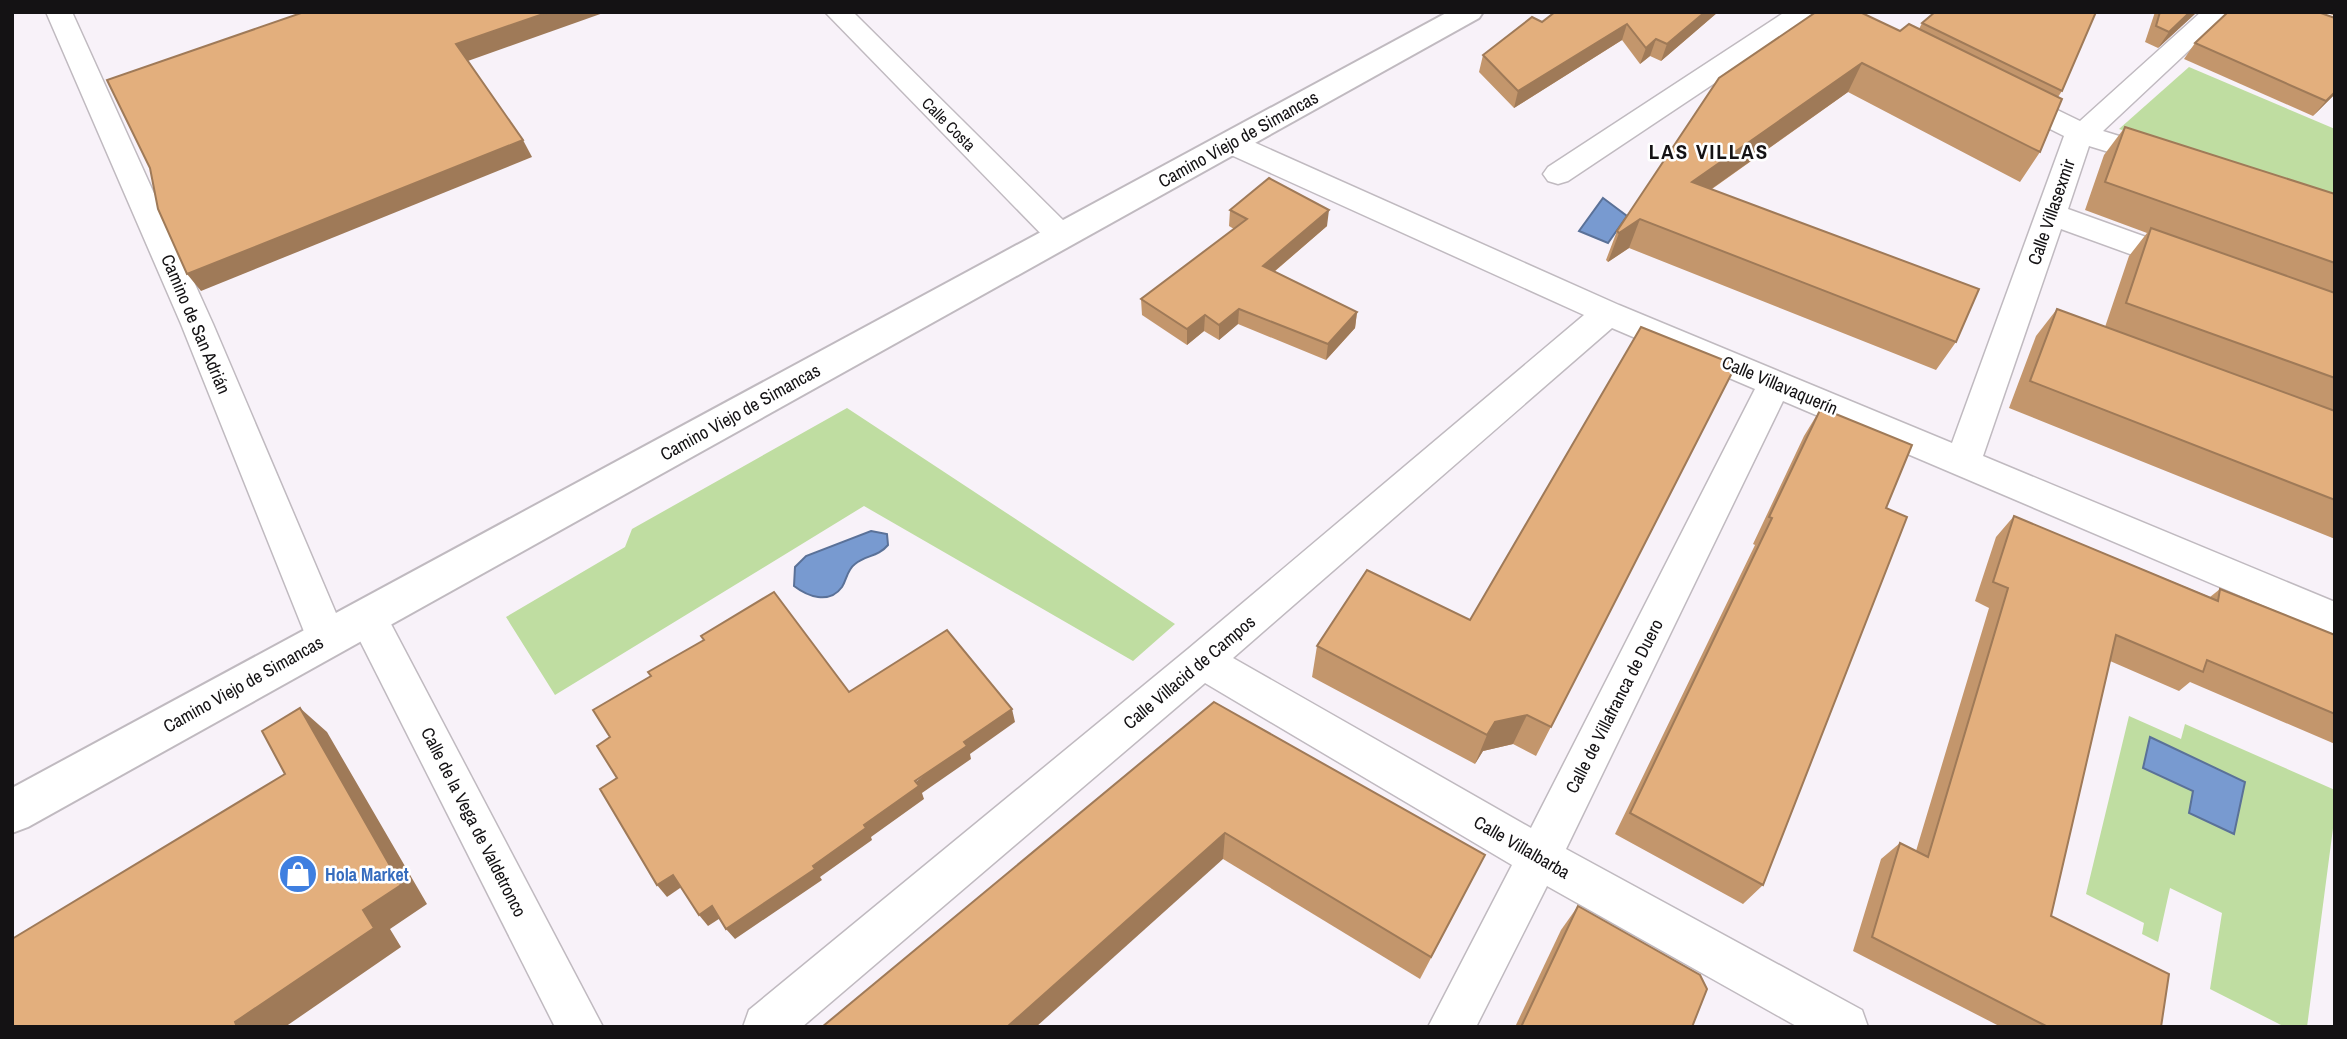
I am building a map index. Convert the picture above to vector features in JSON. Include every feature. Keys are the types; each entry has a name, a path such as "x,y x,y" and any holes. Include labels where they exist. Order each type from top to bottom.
{"main road":[{"name":"Camino Viejo de Simancas","path":"12,812 1469,12"}],"street":[{"name":"Camino de San Adrián","path":"59,12 197,324 327,639"},
{"name":"Calle Costa","path":"838,12 1060,236"},
{"path":"1558,174 1802,12"},
{"name":"Calle Villasexmir","path":"1963,463 2028,318 2050,214 2077,139 2217,12"},
{"path":"1985,85 2083,134 2189,169"},
{"name":"Calle Villavaquerín","path":"1230,143 1608,313 2335,620"},
{"path":"2050,214 2218,275"},
{"name":"Calle Villacid de Campos","path":"766,1027 1202,661 1608,313"},
{"name":"Calle de Villafranca de Duero","path":"1451,1027 1539,857 1775,383"},
{"name":"Calle de la Vega de Valdetronco","path":"367,617 580,1027"},
{"name":"Calle Villalbarba","path":"1202,661 1539,857 1845,1027"}],"green space":[{"path":"2189,67 2335,129 2335,201 2119,129"},
{"path":"847,408 1175,624 1133,661 864,506 555,695 506,617 625,547 632,529"},
{"path":"2129,716 2181,739 2185,724 2335,790 2335,813 2307,1027 2285,1027 2210,989 2222,913 2170,888 2158,942 2142,934 2144,923 2086,894"}],"water":[{"path":"1603,198 1627,216 1608,243 1579,231"},
{"path":"871,531 887,534 888,545 852,566 837,593 818,597 794,586 795,567 806,556"},
{"path":"2150,737 2245,782 2234,834 2189,813 2193,791 2143,768"}],"building":[{"path":"304,12 549,12 456,44 523,140 187,274 158,209 150,168 107,80"},
{"path":"1555,12 1705,12 1667,44 1656,39 1646,48 1627,24 1518,91 1483,55 1532,17 1542,22"},
{"path":"1816,12 1860,12 1900,31 1909,24 2062,99 2040,152 1862,63 1692,182 1979,289 1956,342 1640,219 1619,233 1617,231 1719,78"},
{"path":"1935,12 2096,12 2062,91 1922,23"},
{"path":"2160,12 2190,12 2169,32 2156,26"},
{"path":"2228,12 2318,12 2335,18 2335,92 2326,101 2195,43"},
{"path":"2125,127 2335,194 2335,263 2105,182"},
{"path":"1269,178 1329,210 1263,266 1357,312 1328,344 1239,309 1219,325 1205,315 1187,329 1141,299 1247,219 1230,210"},
{"path":"2151,228 2335,293 2335,378 2126,303"},
{"path":"2057,309 2335,411 2335,500 2030,381"},
{"path":"1641,327 1736,365 1551,727 1527,715 1495,722 1487,735 1317,646 1367,570 1470,620"},
{"path":"1821,408 1912,445 1886,508 1907,517 1763,885 1630,813 1772,518 1769,517"},
{"path":"2014,516 2218,601 2220,589 2335,635 2335,714 2207,660 2203,672 2116,635 2051,916 2169,974 2161,1027 2048,1027 1872,937 1900,843 1928,857 2008,588 1993,582"},
{"path":"774,592 849,692 947,630 1012,709 964,742 967,746 915,781 919,786 864,825 866,828 813,866 815,869 726,929 712,906 699,915 673,875 657,885 600,789 617,778 597,746 610,737 593,710 651,676 648,672 704,640 701,636"},
{"path":"1214,702 1485,855 1431,957 1225,833 1007,1027 822,1027"},
{"name":"Hola Market","path":"300,708 401,885 363,910 374,928 235,1022 237,1027 12,1027 12,939 285,774 262,731"},
{"path":"1578,906 1700,975 1707,989 1692,1027 1521,1027"}],"place":[{"name":"Hola Market","path":"298,874"}],"district":[{"name":"LAS VILLAS","path":"1709,151"}]}
